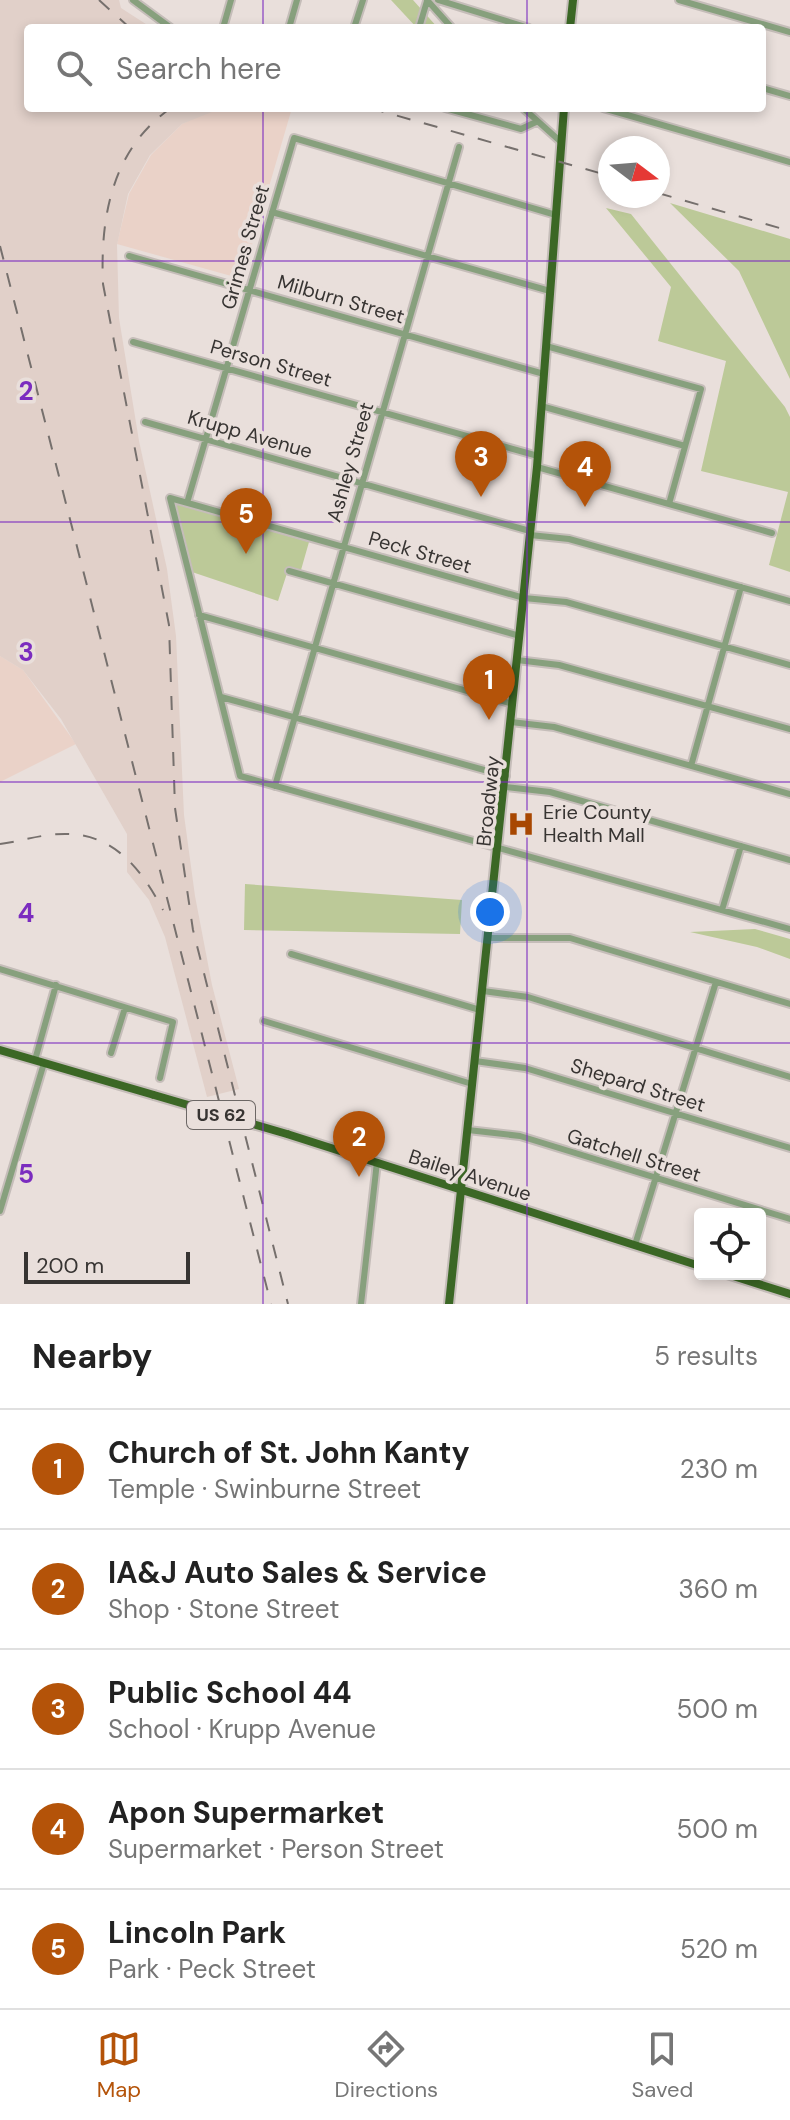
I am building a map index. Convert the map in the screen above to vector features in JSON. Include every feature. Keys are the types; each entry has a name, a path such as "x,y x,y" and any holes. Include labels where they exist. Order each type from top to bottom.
{"main road":[{"path":"570,24 573,0"},
{"name":"Broadway","path":"449,1304 537,467 564,112"},
{"name":"Bailey Avenue","path":"0,1050 287,1134 694,1264"},
{"path":"746,1280 790,1294"}],"street":[{"path":"133,0 166,24"},
{"path":"224,24 231,0"},
{"path":"290,24 297,0"},
{"path":"355,24 363,0"},
{"path":"420,24 427,0"},
{"path":"427,0 448,24"},
{"path":"438,0 516,24"},
{"path":"679,0 762,24"},
{"path":"766,25 790,32"},
{"path":"766,89 790,96"},
{"path":"459,112 521,129 536,122"},
{"path":"527,112 561,142"},
{"path":"617,112 790,160"},
{"name":"Grimes Street","path":"187,503 294,138 448,183"},
{"name":"Ashley Street","path":"275,786 459,147"},
{"path":"448,183 556,215"},
{"path":"272,212 550,291"},
{"name":"Milburn Street","path":"129,256 544,374"},
{"name":"Person Street","path":"133,342 538,456"},
{"path":"546,346 701,389 669,504"},
{"path":"541,406 685,446"},
{"name":"Krupp Avenue","path":"145,422 530,533 569,539 790,601"},
{"path":"537,467 772,533"},
{"name":"Peck Street","path":"199,615 170,498 524,598 566,602 790,665"},
{"path":"289,571 520,636"},
{"path":"691,766 741,587"},
{"path":"199,615 513,704"},
{"path":"199,615 240,776 499,851 543,859 790,929"},
{"path":"517,660 559,665 790,729"},
{"path":"220,697 506,776"},
{"path":"511,722 554,727 790,794"},
{"path":"505,787 550,792 790,860"},
{"path":"722,910 741,846"},
{"path":"488,938 570,938 790,1004"},
{"path":"291,954 480,1010"},
{"path":"0,969 173,1022 173,1034 160,1078"},
{"path":"635,1245 716,982"},
{"path":"0,1211 40,1061 56,985"},
{"path":"483,991 528,997 790,1077"},
{"path":"111,1053 125,1008"},
{"path":"264,1021 472,1084"},
{"name":"Shepard Street","path":"475,1061 525,1068 790,1148"},
{"name":"Gatchell Street","path":"468,1130 520,1136 790,1219"},
{"path":"361,1304 377,1162"}],"shaded area":[{"path":"0,0 119,0 121,8 146,24 24,24 24,112 212,112 182,124 150,155 128,194 117,245 119,318 139,441 167,569 176,636 184,815 195,896 212,985 239,1089 207,1097 165,937 149,900 127,872 127,834 61,719 23,670 0,656"},
{"path":"208,112 291,112 242,279 117,244 129,194 151,155 182,124"},
{"path":"0,656 23,670 76,744 0,782"}],"green space":[{"path":"391,0 413,0 434,24 413,24"},
{"path":"670,203 790,239 790,379 739,271"},
{"path":"606,208 631,214 785,407 790,417 790,572 769,565 788,492 701,471 726,361 658,341 671,287"},
{"path":"173,503 309,542 301,570 289,567 278,601 192,572"},
{"path":"245,884 462,900 460,934 244,930"},
{"path":"755,929 790,939 790,959 757,947 690,932"}],"railway":[{"path":"99,0 126,24"},
{"path":"166,112 135,143 114,186 104,234 103,284 169,625 175,808 193,930 288,1304"},
{"path":"384,112 598,173"},
{"path":"670,196 790,231"},
{"path":"0,246 271,1304"},
{"path":"0,844 70,834 104,843 132,864 163,910"}],"place":[{"name":"Public School 44","path":"481,497"},
{"name":"Apon Supermarket","path":"585,507"},
{"name":"Lincoln Park","path":"246,554"},
{"name":"Church of St. John Kanty","path":"489,720"},
{"name":"Erie County Health Mall","path":"521,824"},
{"name":"IA&J Auto Sales & Service","path":"359,1177"}]}
